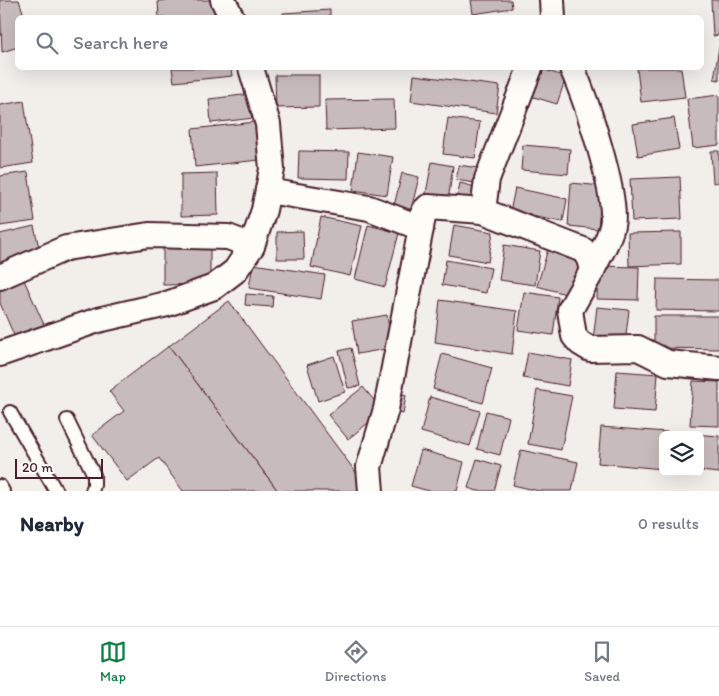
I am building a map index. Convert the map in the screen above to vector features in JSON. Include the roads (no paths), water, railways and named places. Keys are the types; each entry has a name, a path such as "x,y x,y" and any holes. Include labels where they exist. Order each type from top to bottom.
{"street":[{"path":"223,0 230,15"},
{"path":"552,0 554,15"},
{"path":"0,354 98,320 167,304 214,287 235,271 252,246 268,191 272,169 268,124 252,70"},
{"path":"483,211 487,179 529,70"},
{"path":"573,70 581,89 614,206 612,227 592,271 570,310 574,336 580,344 590,349 638,348 668,362 719,368"},
{"path":"268,191 368,208 421,228"},
{"path":"371,491 369,467 386,409 424,211 428,207 483,211 583,250 589,258 592,271"},
{"path":"0,277 66,248 149,235 228,237 252,246"}],"lane":[{"path":"10,412 56,491"},
{"path":"67,420 94,475 92,491"},
{"path":"0,486 2,491"}]}
